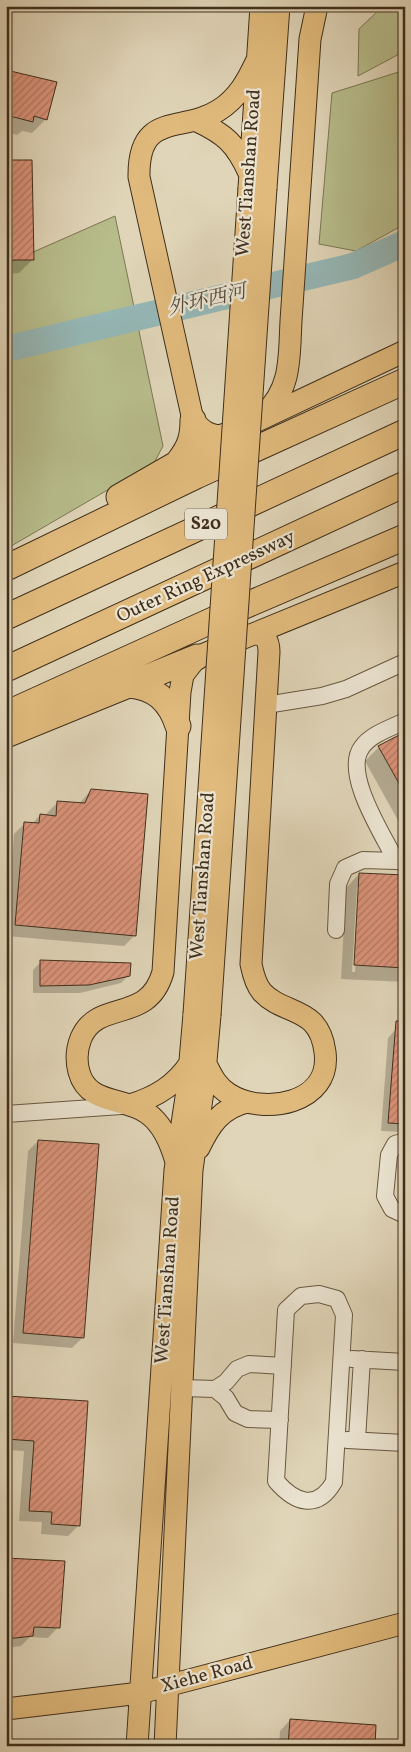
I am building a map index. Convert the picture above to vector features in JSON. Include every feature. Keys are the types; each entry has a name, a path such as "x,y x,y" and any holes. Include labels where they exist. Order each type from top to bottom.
{"highway":[{"path":"9,566 196,476 405,381"},
{"path":"179,461 189,448 193,434 193,420"},
{"name":"S20","path":"6,617 405,432"},
{"path":"9,566 179,461 225,436"},
{"name":"Outer Ring Expressway","path":"6,670 405,484"},
{"path":"6,714 235,610 405,537"},
{"path":"6,735 196,657"},
{"path":"129,685 144,687 157,694 171,710 178,726"}],"main road":[{"name":"West Tianshan Road","path":"137,1746 185,1161 198,1063 202,1015 255,183 256,62 261,6"},
{"name":"West Tianshan Road","path":"255,183 279,6"},
{"path":"257,421 280,395 287,380 290,364 298,194 310,39 316,6"},
{"path":"256,62 245,86 231,101 219,110 197,121 178,122 157,130 143,148 139,159 139,177 193,420 201,430 213,436 225,436 405,351"},
{"path":"197,121 218,131 231,141 255,183"},
{"path":"290,364 301,376 315,382 334,384"},
{"path":"253,634 262,635 266,638 269,652 251,964 256,982 264,994 298,1010 313,1024 323,1042 326,1056 320,1079 303,1098 280,1104 247,1102 231,1107 219,1116 185,1161 160,1126 148,1114 130,1105 102,1098 88,1089 80,1077 77,1056 81,1038 92,1022 106,1014 129,1009 144,1002 156,989 162,976 183,675 196,657 405,572"},
{"path":"269,652 275,636 290,619"},
{"path":"130,1105 164,1091 198,1063 222,1089 247,1102"},
{"name":"West Tianshan Road","path":"165,1746 182,1388 185,1161"},
{"name":"Xiehe Road","path":"6,1709 140,1693 405,1623"}],"street":[{"path":"266,706 322,696 346,689 405,662"},
{"path":"400,862 359,786 356,766 361,747 374,736 405,721"},
{"path":"336,930 338,884 345,868 363,860 400,862"},
{"path":"6,1114 130,1105"},
{"path":"405,1141 395,1144 388,1155 385,1196 392,1209 405,1215"},
{"path":"319,1294 337,1300 344,1315 342,1358 334,1482 327,1494 307,1502 288,1496 276,1480 286,1310 301,1296 319,1294"},
{"path":"342,1358 405,1362"},
{"path":"357,1440 362,1359"},
{"path":"182,1388 214,1389 226,1382 237,1370 250,1364 283,1366"},
{"path":"214,1389 226,1398 235,1413 248,1418 280,1420"},
{"path":"337,1439 405,1443"}],"green space":[{"path":"383,6 405,6 405,51 358,76 359,29"},
{"path":"405,70 405,224 356,251 319,244 332,93"},
{"path":"115,216 163,446 154,463 6,549 6,264"}],"building":[{"path":"6,70 57,82 47,120 34,116 33,122 6,115"},
{"path":"6,160 32,160 34,260 9,260 9,252 6,252"},
{"path":"405,732 405,794 378,746"},
{"path":"91,789 148,794 136,936 15,925 24,822 39,823 40,814 56,816 57,801 85,803"},
{"path":"359,873 405,875 405,968 354,965"},
{"path":"40,960 131,963 130,976 89,985 40,986"},
{"path":"396,1021 405,1021 405,1124 388,1123"},
{"path":"38,1140 99,1144 84,1338 23,1333"},
{"path":"6,1396 88,1401 80,1526 51,1524 52,1512 29,1511 34,1441 6,1439"},
{"path":"6,1558 65,1561 60,1628 34,1627 33,1636 6,1639"},
{"path":"290,1719 376,1725 375,1746 288,1746"}],"waterway":[{"name":"外环西河","path":"6,349 353,266 405,243"}]}
